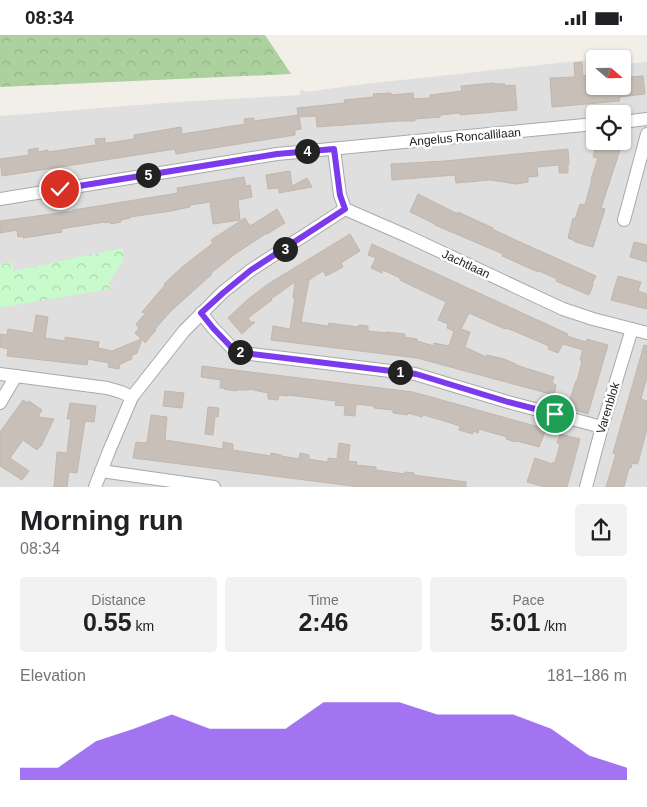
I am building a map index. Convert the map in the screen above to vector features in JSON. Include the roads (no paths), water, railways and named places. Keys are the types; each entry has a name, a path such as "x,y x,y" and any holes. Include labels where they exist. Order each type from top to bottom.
{"street":[{"path":"631,121 647,119"},
{"name":"Angelus Roncallilaan","path":"0,199 277,154 586,125"},
{"path":"624,220 647,134"},
{"path":"95,487 132,397 179,337 201,313 251,270 345,209 340,195 334,149"},
{"name":"Jachtlaan","path":"345,209 563,309 647,333"},
{"path":"201,313 232,348 243,353 416,374 508,402 602,427"},
{"name":"Varenblok","path":"586,487 632,329"},
{"path":"0,374 107,387 132,397"},
{"path":"0,403 16,376"},
{"path":"101,471 214,487"}]}
